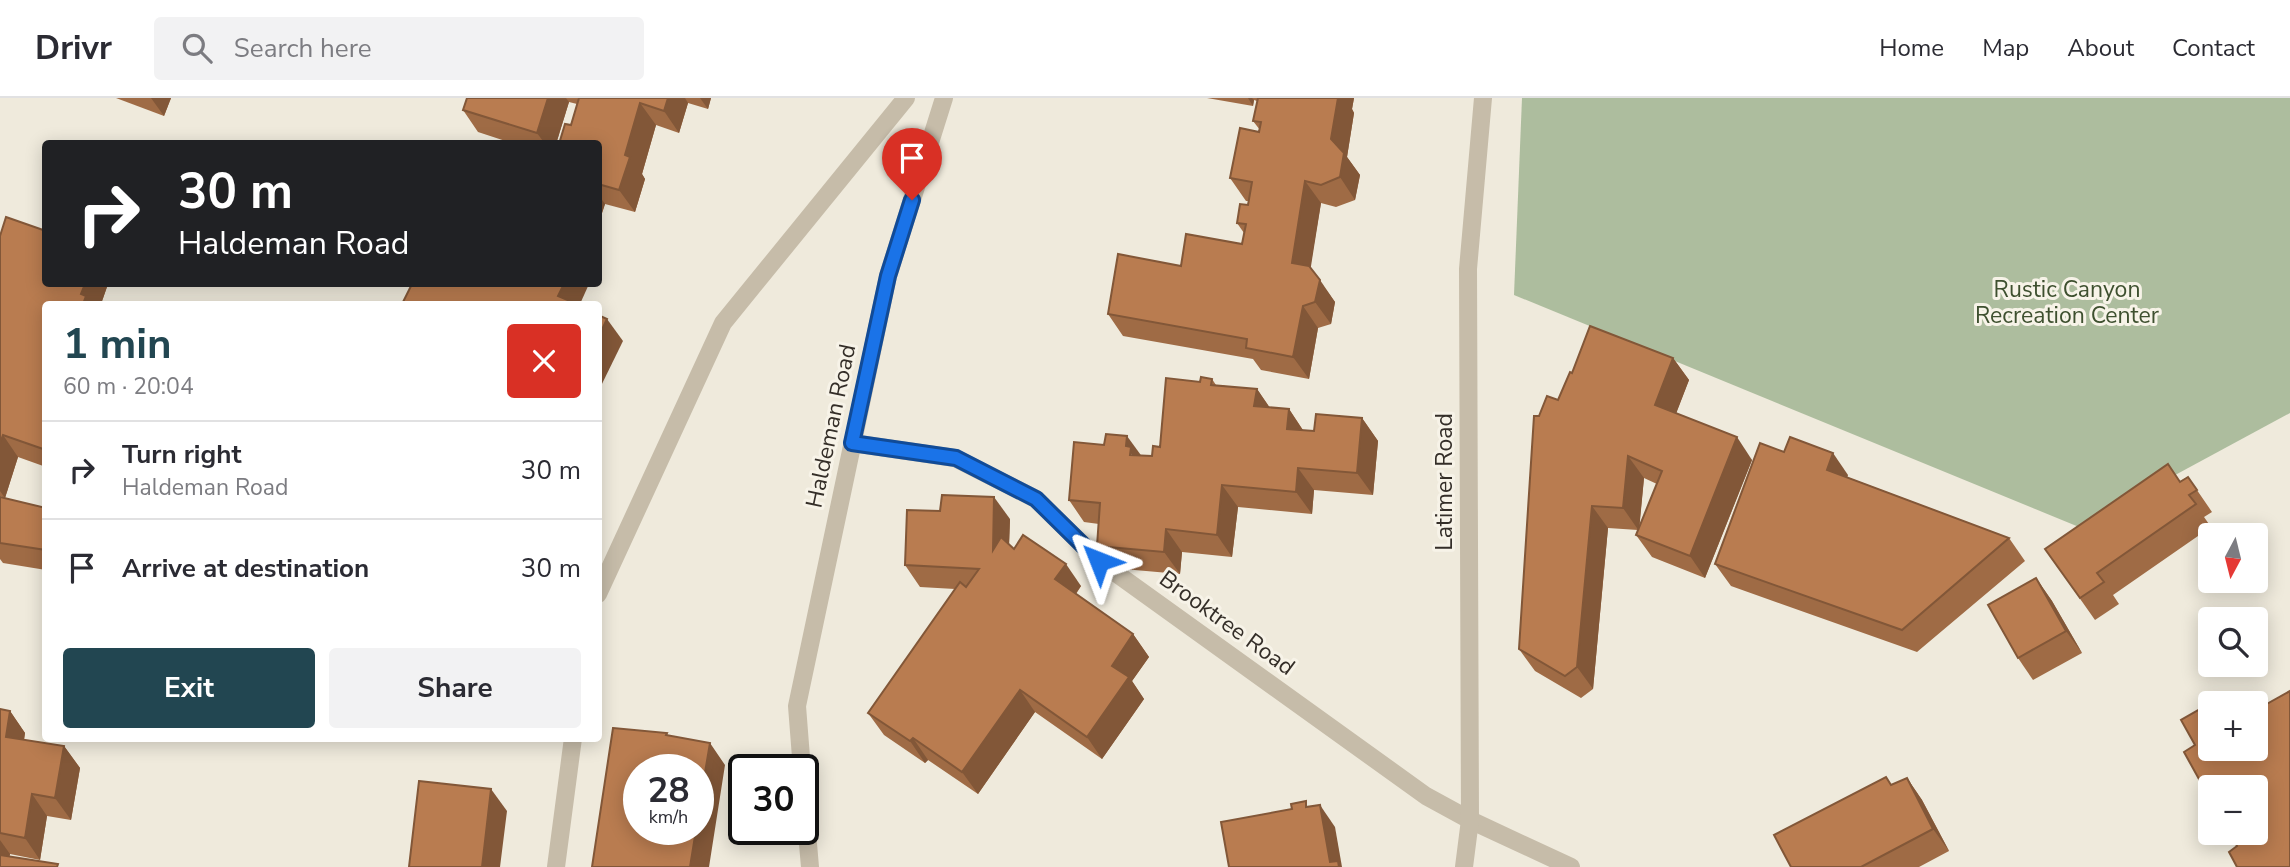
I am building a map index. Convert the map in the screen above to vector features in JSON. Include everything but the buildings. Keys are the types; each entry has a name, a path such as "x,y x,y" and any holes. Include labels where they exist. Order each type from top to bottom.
{"street":[{"path":"602,585 723,323 906,98"},
{"name":"Haldeman Road","path":"801,754 797,706 888,276 944,98"},
{"name":"Latimer Road","path":"1464,867 1470,820 1468,269 1483,98"},
{"name":"Brooktree Road","path":"852,443 956,458 1036,499 1099,561 1426,796 1470,820 1571,867"},
{"path":"555,867 572,742"},
{"path":"808,845 810,867"}],"green space":[{"name":"Rustic Canyon Recreation Center","path":"1522,98 2290,98 2290,413 2079,527 1514,295"}],"route":[{"path":"912,200 888,276 852,443 956,458 1036,499 1099,561"}]}
